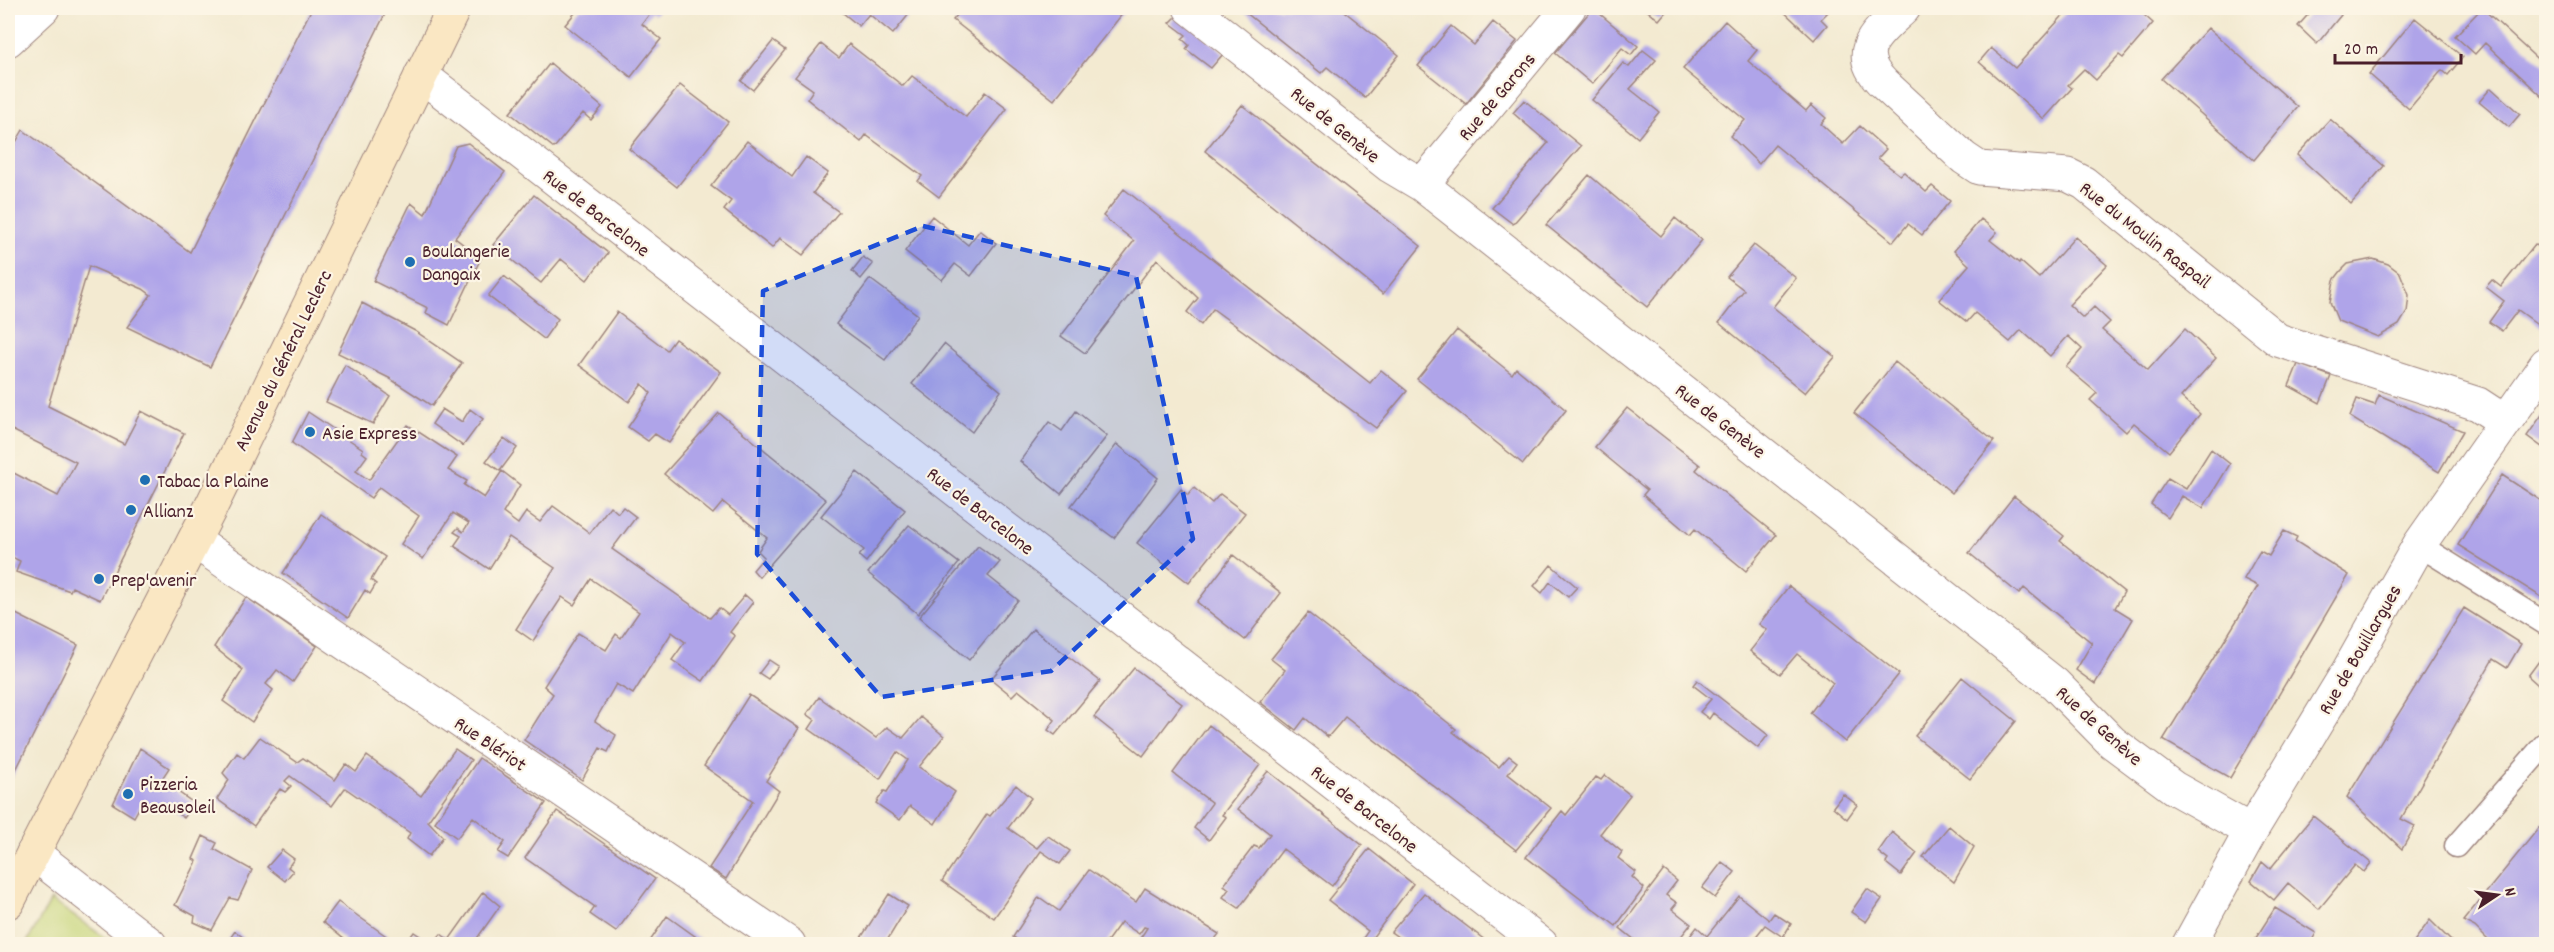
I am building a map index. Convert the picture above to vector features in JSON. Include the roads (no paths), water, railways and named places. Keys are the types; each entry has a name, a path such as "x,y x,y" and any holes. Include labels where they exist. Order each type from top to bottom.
{"main road":[{"name":"Avenue du Général Leclerc","path":"8,902 194,541 454,8"}],"street":[{"path":"8,17 37,8"},
{"path":"8,40 43,8"},
{"name":"Rue de Genève","path":"1190,8 1390,166 1422,185 2055,684 2112,742 2174,788 2251,831"},
{"name":"Rue de Garons","path":"1422,185 1569,8"},
{"name":"Rue du Moulin Raspail","path":"1904,8 1868,46 1867,60 1872,73 1964,158 1979,168 2068,175 2084,183 2278,340 2478,404 2504,421"},
{"name":"Rue de Barcelone","path":"421,75 1541,945"},
{"name":"Rue de Bouillargues","path":"2189,945 2251,831 2348,670 2419,545 2504,421 2547,364"},
{"name":"Rue Blériot","path":"194,541 789,945"},
{"path":"33,853 150,945"}],"lane":[{"path":"2419,545 2547,624"},
{"path":"2456,846 2547,743"}],"place":[{"name":"Boulangerie Dangaix","path":"410,262"},
{"name":"Asie Express","path":"310,432"},
{"name":"Tabac la Plaine","path":"145,480"},
{"name":"Allianz","path":"131,510"},
{"name":"Prep'avenir","path":"99,579"},
{"name":"Pizzeria Beausoleil","path":"128,794"}]}
